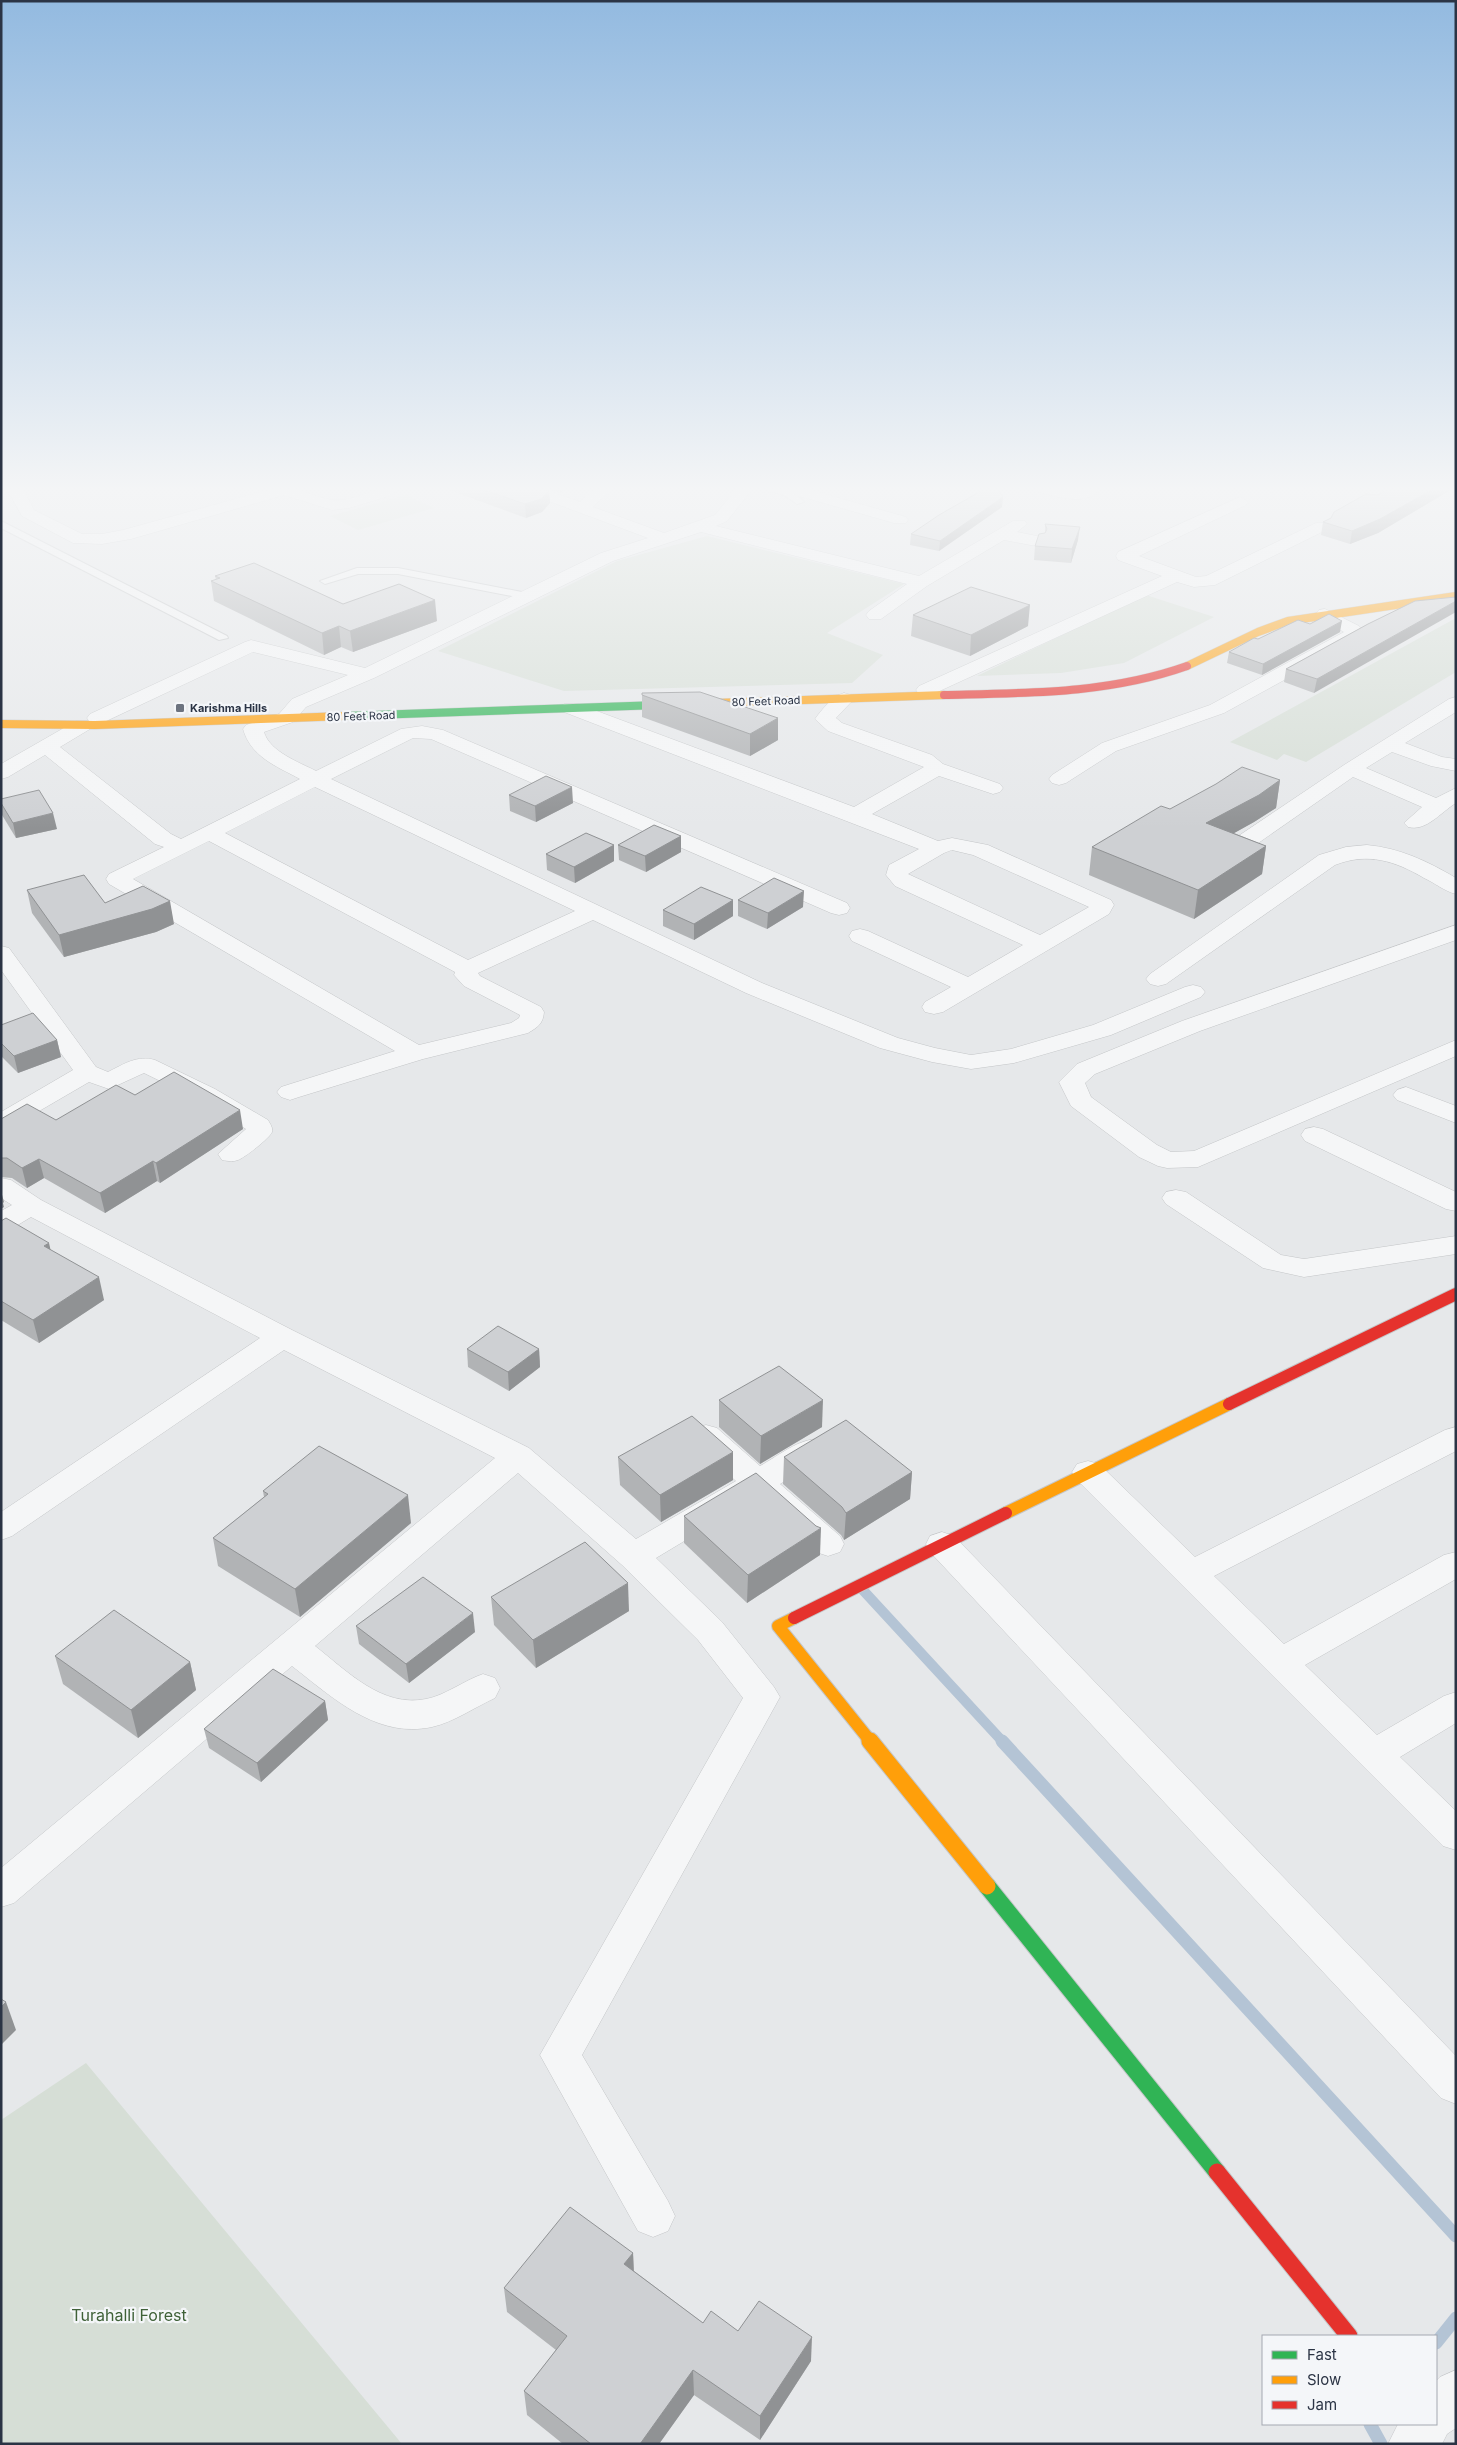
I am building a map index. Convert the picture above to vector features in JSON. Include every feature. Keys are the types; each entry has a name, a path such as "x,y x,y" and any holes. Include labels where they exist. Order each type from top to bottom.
{"main road":[{"name":"80 Feet Road","path":"1,724 926,690 1101,680 1138,675 1166,667 1254,625 1280,617 1388,601"},
{"name":"80 Feet Road","path":"288,714 571,708 987,694 1130,683 1181,669 1278,624 1325,614 1419,601"},
{"name":"80 Feet Road","path":"1,718 90,722"},
{"path":"1348,2335 778,1626 1088,1472 1456,1294"}],"street":[{"path":"517,601 367,674 299,703 288,714 253,729 257,742 271,754 316,780 754,988 890,1043 932,1055 971,1062 1014,1056 1102,1030 1193,992"},
{"path":"875,615 895,601"},
{"path":"926,690 1121,601"},
{"path":"1059,779 1109,747 1217,709 1355,634 1354,630 1325,614"},
{"path":"1,773 90,722 251,646 367,674"},
{"path":"844,699 825,719 835,727 925,759 932,762 936,768 993,788"},
{"path":"1233,850 1351,769 1456,703"},
{"path":"571,708 855,815 936,848"},
{"path":"415,1053 117,879 408,733 433,732 839,908"},
{"path":"1391,745 1438,762 1456,765"},
{"path":"46,746 163,839 182,847"},
{"path":"855,815 936,768"},
{"path":"1351,769 1437,806"},
{"path":"1415,823 1456,794"},
{"path":"209,833 467,969"},
{"path":"1327,860 1329,851 1348,840 1365,837 1380,839 1406,848"},
{"path":"934,1007 1101,909 1103,904 980,850 952,844 936,848 897,870 897,875 903,881 1040,944"},
{"path":"1158,979 1327,860 1353,852 1383,852 1418,865 1456,887"},
{"path":"467,969 594,912"},
{"path":"1456,932 1190,1026 1086,1069 1072,1082 1080,1101 1148,1151 1167,1160 1198,1159 1456,1047"},
{"path":"860,936 968,986"},
{"path":"1,953 87,1072 109,1080 115,1079 139,1066 146,1065 206,1094 259,1126 259,1132 231,1154"},
{"path":"290,1092 415,1053 519,1028 531,1021 532,1012 472,980 466,975 467,969"},
{"path":"1161,1006 1190,1026"},
{"path":"1,1123 87,1072"},
{"path":"1406,1095 1456,1115"},
{"path":"1314,1135 1456,1203"},
{"path":"1,1186 31,1206 282,1337 518,1456 634,1556 710,1630 762,1697 560,2055 653,2216"},
{"path":"1176,1198 1273,1262 1304,1268 1456,1245"},
{"path":"1,1223 31,1206"},
{"path":"1,1528 282,1337"},
{"path":"706,1436 828,1544"},
{"path":"634,1556 837,1436"},
{"path":"1192,1573 1456,1438"},
{"path":"1,1891 518,1456"},
{"path":"1088,1472 1456,1835"},
{"path":"942,1544 1456,2084"},
{"path":"1281,1662 1456,1564"},
{"path":"291,1646 359,1699 394,1714 431,1713 483,1688"},
{"path":"1374,1754 1456,1706"},
{"path":"1437,2413 1456,2393"}],"lane":[{"path":"151,601 223,638"}],"green space":[{"path":"537,601 877,601 827,633 883,655 852,683 564,691 438,651"},
{"path":"1133,601 1165,601 1214,617 1124,663 1061,673 977,676"},
{"path":"1456,618 1456,672 1306,762 1284,754 1277,760 1230,742"},
{"name":"Turahalli Forest","path":"86,2063 402,2444 1,2444 1,2120"}],"building":[{"path":"254,601 337,601 343,604 351,601 432,601 350,631 339,626 322,633"},
{"path":"942,601 1017,601 1030,605 971,635 913,615"},
{"path":"1415,601 1456,601 1317,679 1286,669 1368,624"},
{"path":"1329,614 1342,621 1263,664 1229,652 1254,638 1258,639 1298,620 1310,624"},
{"path":"700,692 778,718 750,734 642,695 642,693"},
{"path":"1242,767 1280,780 1259,795 1206,823 1266,846 1198,890 1092,847 1161,806 1170,809 1216,784"},
{"path":"546,776 572,787 535,806 509,795"},
{"path":"39,790 53,813 13,823 1,803 1,799"},
{"path":"654,825 681,836 645,856 618,845"},
{"path":"586,833 614,845 574,867 546,854"},
{"path":"84,875 105,903 143,886 170,901 152,909 59,935 27,890"},
{"path":"774,878 804,891 768,913 738,900"},
{"path":"701,887 733,900 694,924 663,910"},
{"path":"33,1013 57,1040 14,1056 1,1043 1,1025"},
{"path":"174,1072 240,1110 156,1163 153,1161 100,1193 39,1159 22,1168 7,1158 1,1158 1,1119 27,1104 56,1120 116,1085 135,1095"},
{"path":"6,1218 49,1243 44,1246 99,1277 33,1320 1,1301 1,1221"},
{"path":"498,1326 539,1349 508,1372 467,1349"},
{"path":"779,1366 823,1400 761,1436 719,1400"},
{"path":"692,1416 733,1452 660,1495 618,1457"},
{"path":"846,1420 912,1472 846,1513 842,1507 784,1457"},
{"path":"319,1446 408,1495 295,1589 213,1538 268,1494 263,1491"},
{"path":"756,1473 816,1526 821,1528 748,1575 684,1516"},
{"path":"585,1542 628,1583 533,1640 491,1597"},
{"path":"423,1577 473,1613 406,1664 356,1626"},
{"path":"114,1610 190,1662 131,1710 55,1656"},
{"path":"273,1669 325,1701 257,1763 204,1729"},
{"path":"1,1999 6,2002 1,2007"},
{"path":"570,2207 633,2253 624,2264 703,2323 711,2311 738,2331 759,2301 812,2337 760,2416 693,2370 640,2444 591,2444 524,2391 567,2336 504,2288"}],"waterway":[{"path":"861,1588 1003,1742"},
{"path":"1002,1741 1456,2236"},
{"path":"1437,2342 1456,2318"},
{"path":"1371,2425 1381,2444"}],"traffic: fast":[{"path":"345,716 688,704"},
{"path":"987,1886 1217,2172"}],"traffic: slow":[{"path":"1187,666 1258,632 1288,621 1422,601"},
{"path":"688,704 944,695"},
{"path":"1,724 95,725 345,716"},
{"path":"1006,1513 1229,1404"},
{"path":"794,1618 778,1626 987,1886"}],"traffic: jam":[{"path":"944,695 1036,693 1099,688 1159,676 1187,666"},
{"path":"1229,1404 1456,1294"},
{"path":"794,1618 1006,1513"},
{"path":"1217,2172 1348,2335"}],"place":[{"name":"Karishma Hills","path":"180,708"}]}
